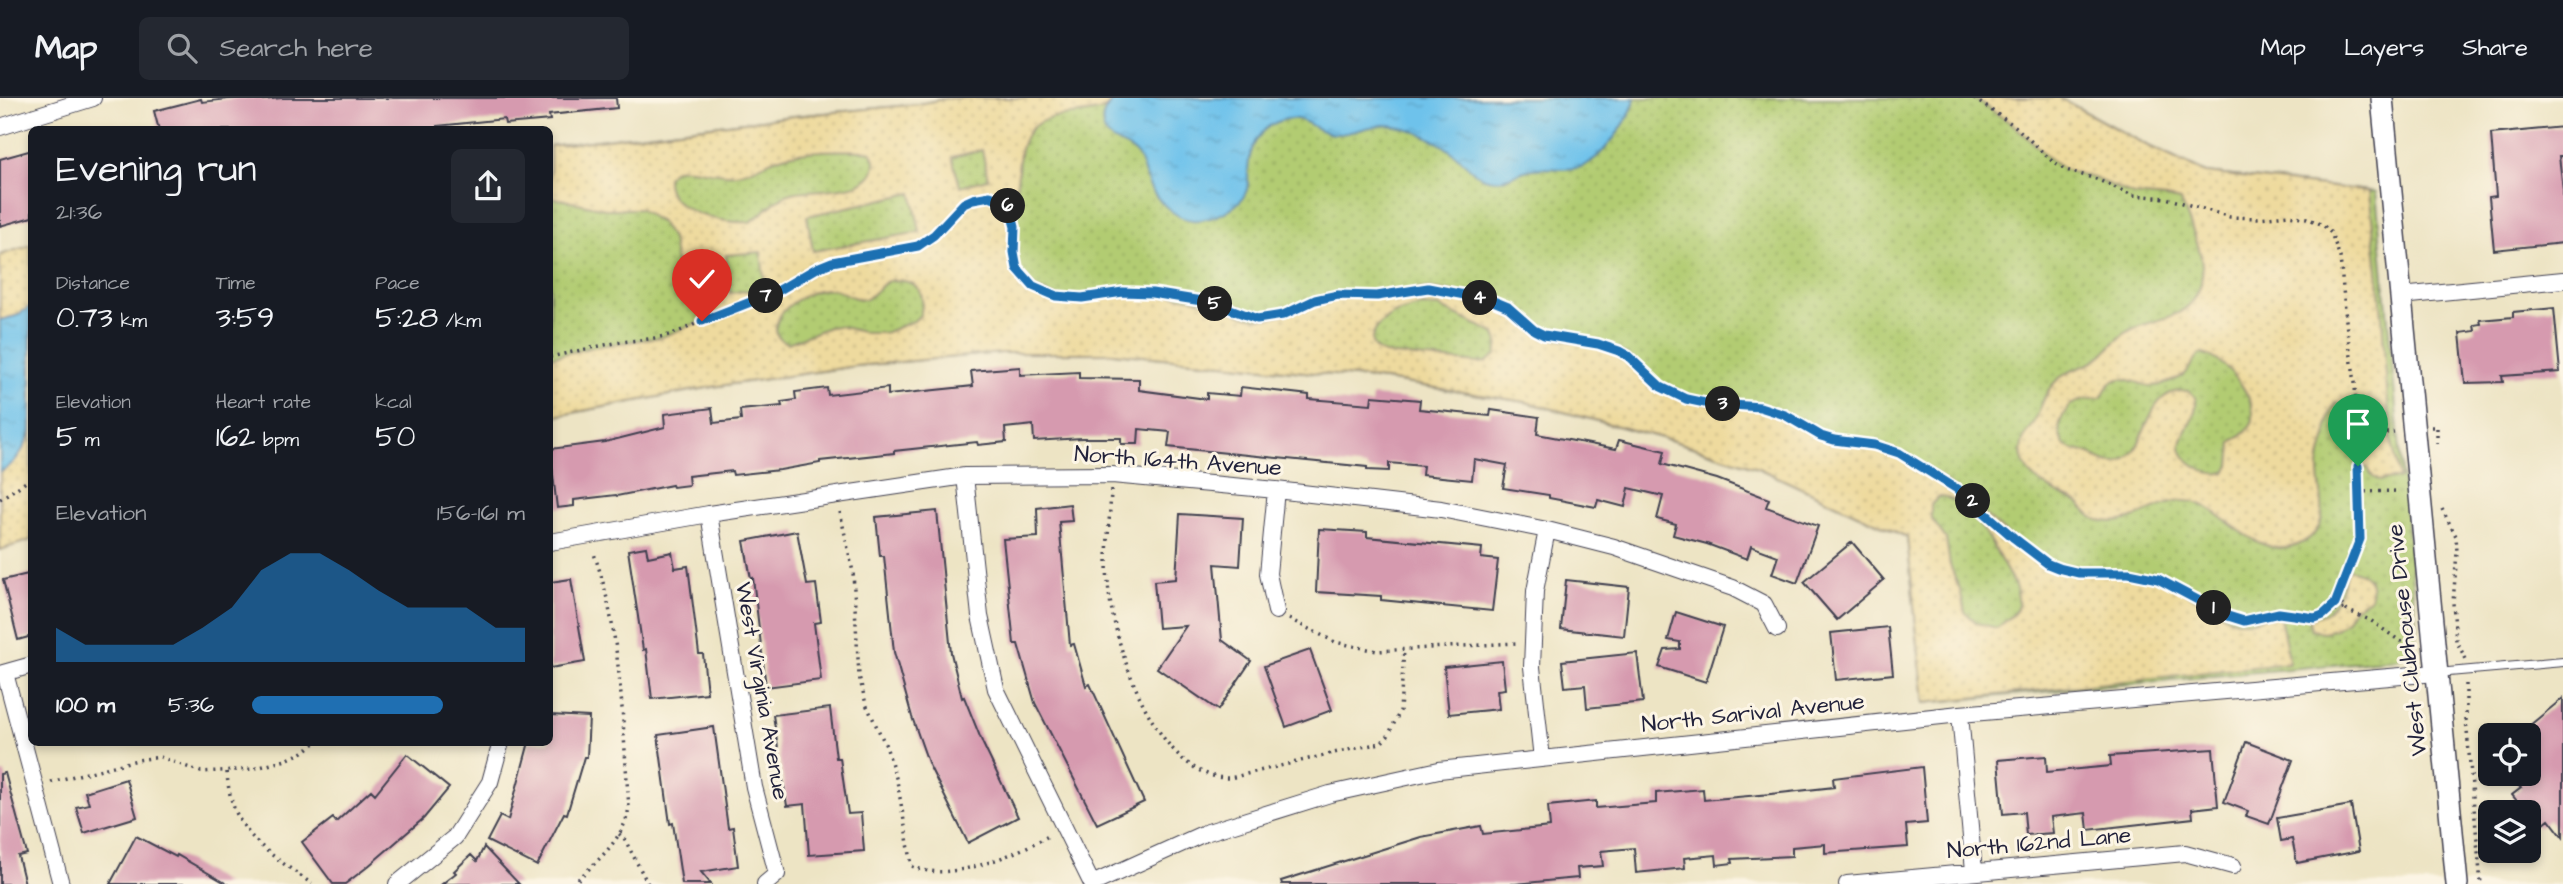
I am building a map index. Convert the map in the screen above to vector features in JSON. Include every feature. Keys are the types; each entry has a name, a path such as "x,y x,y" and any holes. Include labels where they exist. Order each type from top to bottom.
{"street":[{"path":"0,127 93,98"},
{"name":"West Clubhouse Drive","path":"2382,98 2457,884"},
{"path":"2401,296 2563,280"},
{"name":"North 164th Avenue","path":"553,541 709,514 965,476 1112,475 1441,509 1547,530 1614,547 1733,588 1763,604 1777,629"},
{"path":"965,476 979,616 996,688 1092,884"},
{"path":"1276,490 1268,573 1276,611"},
{"name":"West Virginia Avenue","path":"709,514 771,879"},
{"path":"1542,759 1532,643 1535,591 1547,530"},
{"path":"28,667 3,673 61,884"},
{"name":"North Sarival Avenue","path":"1092,884 1205,833 1330,794 1439,770 1960,714 2436,673"},
{"path":"1960,714 1974,871"},
{"path":"397,884 455,836 490,782 501,746"},
{"name":"North 162nd Lane","path":"1847,884 2185,853 2234,866"}],"lane":[{"path":"2436,673 2563,662"}],"path":[{"path":"1973,98 2015,126 2054,163 2066,170 2133,195 2166,198 2230,217 2300,216 2323,225 2331,233 2340,257 2355,382 2360,539 2337,599 2323,615"},
{"path":"553,356 674,333 732,307 776,292 832,262 918,246 934,235 964,203 990,196 1004,202 1011,212 1015,227 1014,252 1017,268 1033,286 1056,296 1082,298 1123,292 1152,293 1214,303 1257,319 1283,315 1315,300 1338,295 1377,296 1428,288 1491,300 1508,307 1534,330 1544,335 1598,344 1619,351 1661,387 1686,399 1760,407 1785,415 1821,436 1874,445 1899,453 1949,483 2025,547 2058,568 2079,573 2129,573 2151,577 2236,620 2244,621 2279,613 2315,618 2336,610 2346,610 2370,620 2407,646"},
{"path":"2429,428 2437,427 2437,457"},
{"path":"2358,436 2397,432"},
{"path":"1112,475 1107,580 1124,659 1139,695 1160,733 1180,757 1201,774 1216,779 1230,778 1381,743 1392,730 1400,711 1404,649"},
{"path":"0,499 28,481"},
{"path":"2358,492 2400,491"},
{"path":"837,495 853,572 859,676 866,705 886,746 897,781 912,866 922,876 928,877"},
{"path":"2441,508 2456,536 2453,603 2456,641 2467,660 2466,720 2481,884"},
{"path":"573,884 619,834 627,820 629,807 617,665 608,596 590,535"},
{"path":"2337,599 2346,610"},
{"path":"1276,611 1300,627 1335,642 1377,651 1532,643"},
{"path":"35,786 137,760 160,757 201,772 253,769 286,760 311,746"},
{"path":"227,771 228,796 241,823 267,850 312,884"},
{"path":"985,869 1064,827"},
{"path":"619,834 624,838 648,884"}],"green space":[{"path":"948,98 2060,98 2142,143 2206,173 2376,192 2417,634 2409,650 2395,659 1924,703 1907,537 1758,468 1674,441 1526,402 1385,380 1113,353 1001,353 856,366 712,387 553,416 553,146 794,116 919,104"}],"sand":[{"path":"948,98 1116,98 1104,109 1096,112 1047,119 1031,129 1025,138 1019,157 1016,188 1008,206 1014,225 1017,263 1027,280 1039,290 1068,298 1129,292 1162,294 1207,302 1251,317 1263,318 1337,295 1375,296 1424,289 1488,300 1502,305 1542,335 1620,351 1665,389 1683,398 1702,403 1770,409 1826,437 1897,452 1938,476 2009,536 2047,563 2059,568 2071,572 2134,574 2155,578 2240,621 2253,621 2279,613 2290,663 1924,703 1907,537 1758,468 1674,441 1526,402 1385,380 1113,353 1001,353 856,366 712,387 553,416 553,356 598,346 662,337 702,321 696,297 683,281 676,266 672,239 661,223 640,209 605,209 553,198 553,146 794,116 919,104","holes":["982,150 988,179 960,186 952,157","816,151 871,152 875,160 873,172 866,180 842,188 791,193 750,222 711,218 685,207 675,199 669,189 667,177 675,169 735,174 787,155","912,193 920,232 813,251 807,216","761,252 765,288 730,293 726,255","886,282 908,282 918,289 922,307 920,315 914,321 884,333 829,327 788,343 777,333 776,328 782,313 805,295 830,289 867,299","1421,306 1439,307 1494,333 1498,342 1496,355 1486,362 1478,363 1385,354 1377,350 1372,340 1377,328 1394,314","1938,497 1951,499 1963,506 1983,530 2014,583 2018,605 2013,614 1997,628 1977,623 1965,612 1950,565 1946,539 1931,518 1931,505"]},
{"path":"1973,98 2060,98 2142,143 2206,173 2369,191 2380,289 2390,433 2400,478 2380,481 2373,477 2368,468 2358,466 2357,405 2337,403 2330,416 2319,463 2322,519 2312,536 2290,547 2266,545 2243,533 2213,511 2197,503 2183,501 2169,503 2129,519 2114,522 2098,520 2076,502 2053,491 2032,476 2023,461 2022,444 2050,387 2062,376 2097,360 2126,332 2186,308 2198,292 2202,269 2198,246 2181,201 2133,195 2066,170 2054,163 2015,126","holes":["2200,354 2209,356 2238,380 2253,413 2250,426 2232,442 2230,466 2226,472 2202,470 2182,452 2183,437 2196,405 2195,397 2189,391 2173,392 2161,399 2153,410 2135,450 2127,459 2109,463 2064,445 2060,424 2070,405 2101,398 2115,380 2125,379 2152,386 2166,384 2183,376"]},
{"path":"28,246 28,308 16,316 0,320 0,255"},
{"path":"28,438 28,541 0,550 0,472 19,454"},
{"path":"2348,569 2367,578 2371,586 2370,598 2354,608 2346,621 2336,629 2323,632 2311,630 2308,617 2325,613 2331,608"}],"water":[{"path":"1116,98 1635,98 1628,116 1614,137 1589,163 1575,168 1534,169 1494,180 1473,171 1434,140 1405,128 1380,125 1334,134 1326,133 1301,120 1285,119 1268,127 1254,143 1249,164 1248,187 1242,199 1219,215 1196,220 1179,216 1167,207 1149,185 1137,155 1107,135 1103,117"},
{"path":"28,308 28,438 16,460 0,472 0,320 16,316"}],"building":[{"path":"237,98 616,98 617,108 549,115 550,120 505,124 504,119 438,126 158,126 154,111 201,99 202,102"},
{"path":"2563,127 2563,156 2559,156 2563,190 2563,243 2494,250 2489,197 2496,196 2491,134"},
{"path":"28,151 28,218 0,226 0,159"},
{"path":"2554,308 2560,372 2502,376 2503,382 2465,383 2460,333 2475,331 2474,325 2481,324 2480,320 2513,317 2513,312"},
{"path":"1020,367 1020,375 1079,372 1079,378 1139,379 1139,390 1207,399 1207,393 1240,396 1241,387 1309,395 1309,399 1371,404 1372,396 1420,400 1419,409 1490,416 1491,410 1539,417 1537,434 1616,449 1619,440 1665,451 1662,464 1717,479 1769,499 1766,507 1818,526 1797,583 1772,574 1778,556 1751,546 1747,559 1673,535 1676,524 1657,519 1663,496 1629,488 1625,507 1598,500 1596,507 1549,498 1549,495 1503,488 1507,465 1474,459 1472,480 1422,475 1423,466 1389,463 1389,471 1367,470 1367,467 1168,447 1170,432 1139,429 1138,444 1121,444 1121,438 1034,441 1033,425 1005,428 1006,442 978,445 977,442 894,451 820,461 780,470 733,475 732,471 688,476 689,485 672,485 617,496 574,500 574,506 557,508 553,449 605,442 665,427 664,414 712,408 714,423 741,420 740,410 782,406 781,402 796,400 795,392 827,388 828,395 888,388 888,395 973,386 971,371"},
{"path":"1070,504 1072,521 1059,522 1070,645 1074,644 1086,686 1090,684 1144,802 1097,824 1035,703 1018,644 1014,644 1003,539 1038,537 1037,508"},
{"path":"937,511 951,653 962,698 964,697 1018,817 968,843 929,765 912,717 894,652 884,556 880,556 876,517"},
{"path":"1180,514 1243,518 1240,566 1215,564 1222,640 1251,661 1218,710 1157,668 1186,626 1158,628 1154,581 1176,579"},
{"path":"1319,529 1367,532 1367,537 1482,548 1481,558 1498,560 1492,611 1381,600 1381,596 1316,592"},
{"path":"797,531 807,585 816,584 821,622 814,623 821,680 766,687 753,578 751,579 744,541"},
{"path":"1852,542 1884,580 1837,620 1804,582"},
{"path":"646,547 648,557 672,552 675,568 688,566 699,654 703,654 707,693 652,699 628,550"},
{"path":"28,574 28,637 18,640 3,580"},
{"path":"571,579 585,662 553,667 553,582"},
{"path":"1566,580 1629,587 1624,636 1561,629"},
{"path":"1676,612 1723,627 1706,682 1659,667 1665,650 1680,649 1680,642 1668,640"},
{"path":"1888,627 1893,674 1836,680 1831,633"},
{"path":"1310,650 1332,710 1286,727 1264,666"},
{"path":"1637,653 1643,702 1587,708 1585,685 1565,687 1562,661"},
{"path":"1502,661 1505,689 1497,690 1499,709 1449,714 1444,667"},
{"path":"2563,698 2563,837 2549,819 2541,826 2541,800 2516,800 2512,795 2521,788 2519,786 2541,786 2541,723 2533,723"},
{"path":"830,708 836,758 840,758 848,814 861,813 864,851 809,855 805,804 787,806 773,715"},
{"path":"553,715 589,717 587,757 584,757 567,814 564,813 537,866 487,841 500,816 508,820 528,746 553,746"},
{"path":"714,727 728,828 733,827 738,866 701,872 711,884 682,884 673,823 670,824 658,735"},
{"path":"2246,742 2293,760 2269,824 2246,816 2248,811 2224,802"},
{"path":"2213,749 2218,806 2192,809 2193,818 2088,830 2086,813 2051,817 2053,833 2026,835 2024,812 2003,814 1998,760 2046,756 2047,772 2111,766 2110,756"},
{"path":"407,754 449,788 424,818 366,868 345,884 333,884 302,842 333,818 336,822 371,790 375,794"},
{"path":"1922,767 1927,823 1906,825 1908,847 1825,853 1825,844 1792,847 1792,856 1732,859 1733,863 1717,865 1716,855 1684,858 1685,868 1636,873 1634,848 1601,851 1603,866 1577,868 1578,878 1515,884 1282,884 1281,881 1421,837 1481,826 1483,834 1550,827 1548,806 1596,801 1596,808 1656,803 1656,793 1703,789 1704,800 1771,794 1834,787 1833,778"},
{"path":"5,773 27,854 18,856 25,884 0,884 0,774"},
{"path":"126,779 137,817 84,833 76,807 89,804 85,792"},
{"path":"2351,805 2359,851 2297,863 2292,839 2281,841 2277,818"},
{"path":"136,836 176,857 177,855 227,884 110,884"},
{"path":"484,847 519,884 442,884 456,873 454,871 471,855 477,861"}],"route":[{"path":"702,321 776,292 832,262 918,246 934,235 964,203 990,196 1004,202 1014,219 1017,268 1033,286 1044,292 1069,298 1123,292 1152,293 1214,303 1257,319 1283,315 1328,296 1377,296 1418,288 1491,300 1508,307 1534,330 1544,335 1598,344 1619,351 1672,394 1705,403 1745,405 1772,410 1821,436 1874,445 1899,453 1941,477 1971,499 1997,525 2048,564 2068,572 2129,573 2158,579 2236,620 2244,621 2279,613 2315,618 2323,615 2335,604 2360,539 2358,466"}]}
